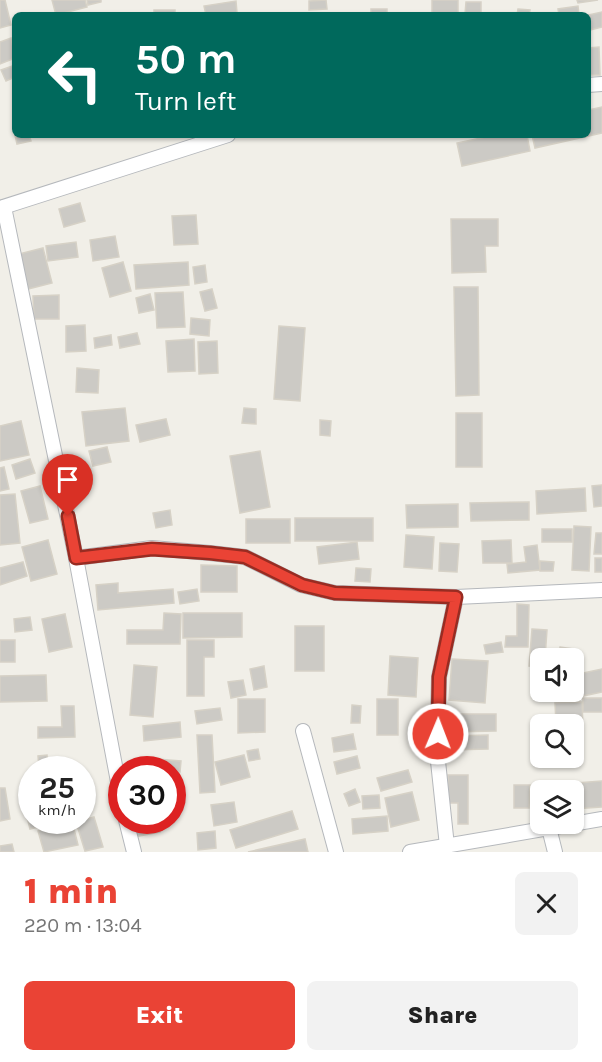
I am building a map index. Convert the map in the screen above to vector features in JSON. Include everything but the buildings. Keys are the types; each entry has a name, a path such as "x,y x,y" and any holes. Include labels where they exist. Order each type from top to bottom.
{"street":[{"path":"113,756 76,558 2,207 219,138"},
{"path":"76,558 152,549 245,557 302,585 335,593 456,597 602,590"},
{"path":"447,846 437,753 439,677 456,597"},
{"path":"303,731 336,852"},
{"path":"584,822 602,819"},
{"path":"410,852 530,831"},
{"path":"130,834 134,852"},
{"path":"550,834 555,852"}],"route":[{"path":"68,516 76,558 152,549 210,553 245,557 302,585 335,593 456,597 439,677 438,734"}]}
